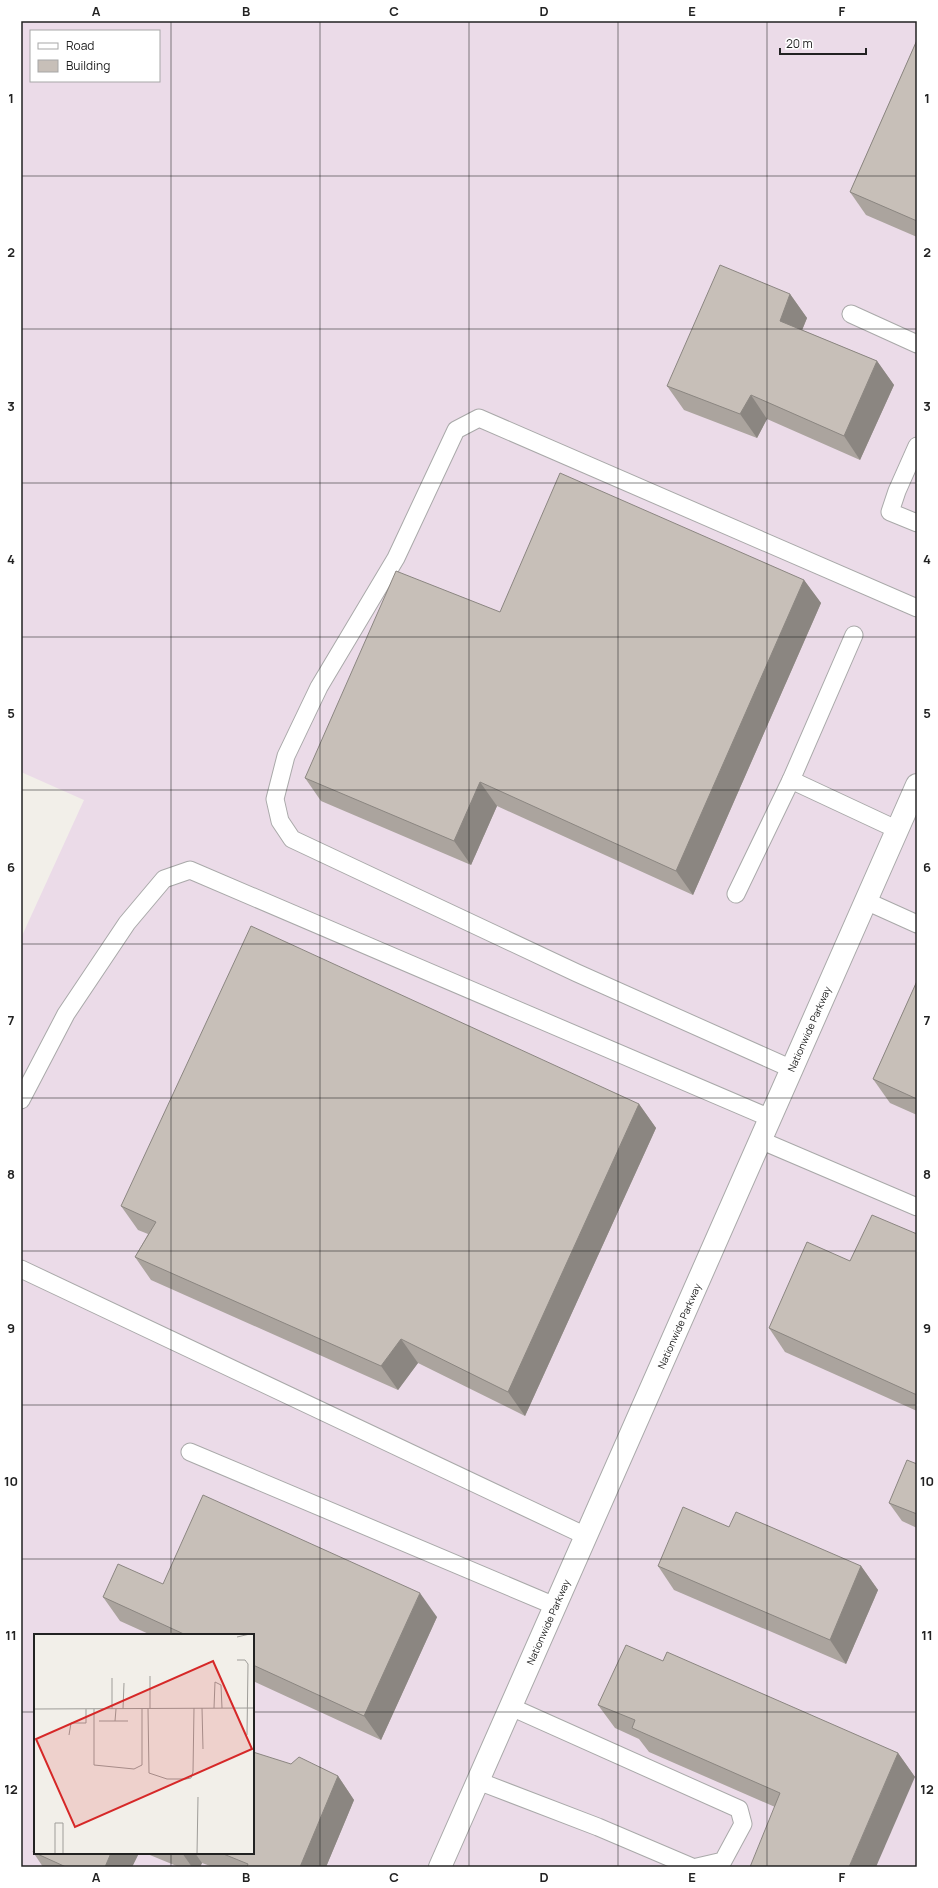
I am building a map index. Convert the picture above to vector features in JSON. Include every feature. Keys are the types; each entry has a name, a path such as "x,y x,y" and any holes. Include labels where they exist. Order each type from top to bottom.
{"street":[{"name":"Nationwide Parkway","path":"440,1867 866,901 898,830 915,797"}],"lane":[{"path":"851,314 917,344"},
{"path":"792,1069 577,974 292,840 280,821 275,799 286,756 319,687 396,558 456,430 480,418 917,608"},
{"path":"917,446 897,491 890,512 917,524"},
{"path":"736,894 791,780 854,635"},
{"path":"791,780 898,830"},
{"path":"21,1100 66,1014 127,923 164,879 190,870 770,1118"},
{"path":"866,901 917,924"},
{"path":"760,1140 917,1207"},
{"path":"21,1269 586,1536"},
{"path":"190,1452 555,1606"},
{"path":"511,1707 739,1809 744,1824 722,1861 697,1867"},
{"path":"478,1781 598,1827 692,1867"}],"shaded area":[{"path":"21,21 917,21 917,1867 21,1867 21,938 84,800 21,772"}],"building":[{"path":"917,40 917,221 850,192"},
{"path":"720,265 790,294 780,321 877,361 844,436 751,395 740,414 667,386"},
{"path":"560,473 804,580 676,871 480,782 454,841 305,778 396,571 500,612"},
{"path":"251,926 639,1104 508,1392 401,1339 381,1366 135,1257 156,1222 121,1206"},
{"path":"917,981 917,1099 873,1079"},
{"path":"872,1215 917,1234 917,1395 769,1328 807,1242 850,1261"},
{"path":"907,1460 917,1464 917,1514 889,1503"},
{"path":"203,1495 420,1593 364,1716 254,1665 254,1634 184,1634 103,1597 118,1564 163,1584"},
{"path":"683,1507 729,1527 736,1512 861,1566 830,1640 658,1566"},
{"path":"626,1645 663,1661 667,1652 898,1753 849,1867 750,1867 780,1793 632,1728 635,1720 598,1705"},
{"path":"254,1752 291,1764 299,1757 338,1776 300,1867 247,1867 248,1864 223,1854 254,1854"},
{"path":"37,1854 111,1854 105,1867 66,1867"}]}
